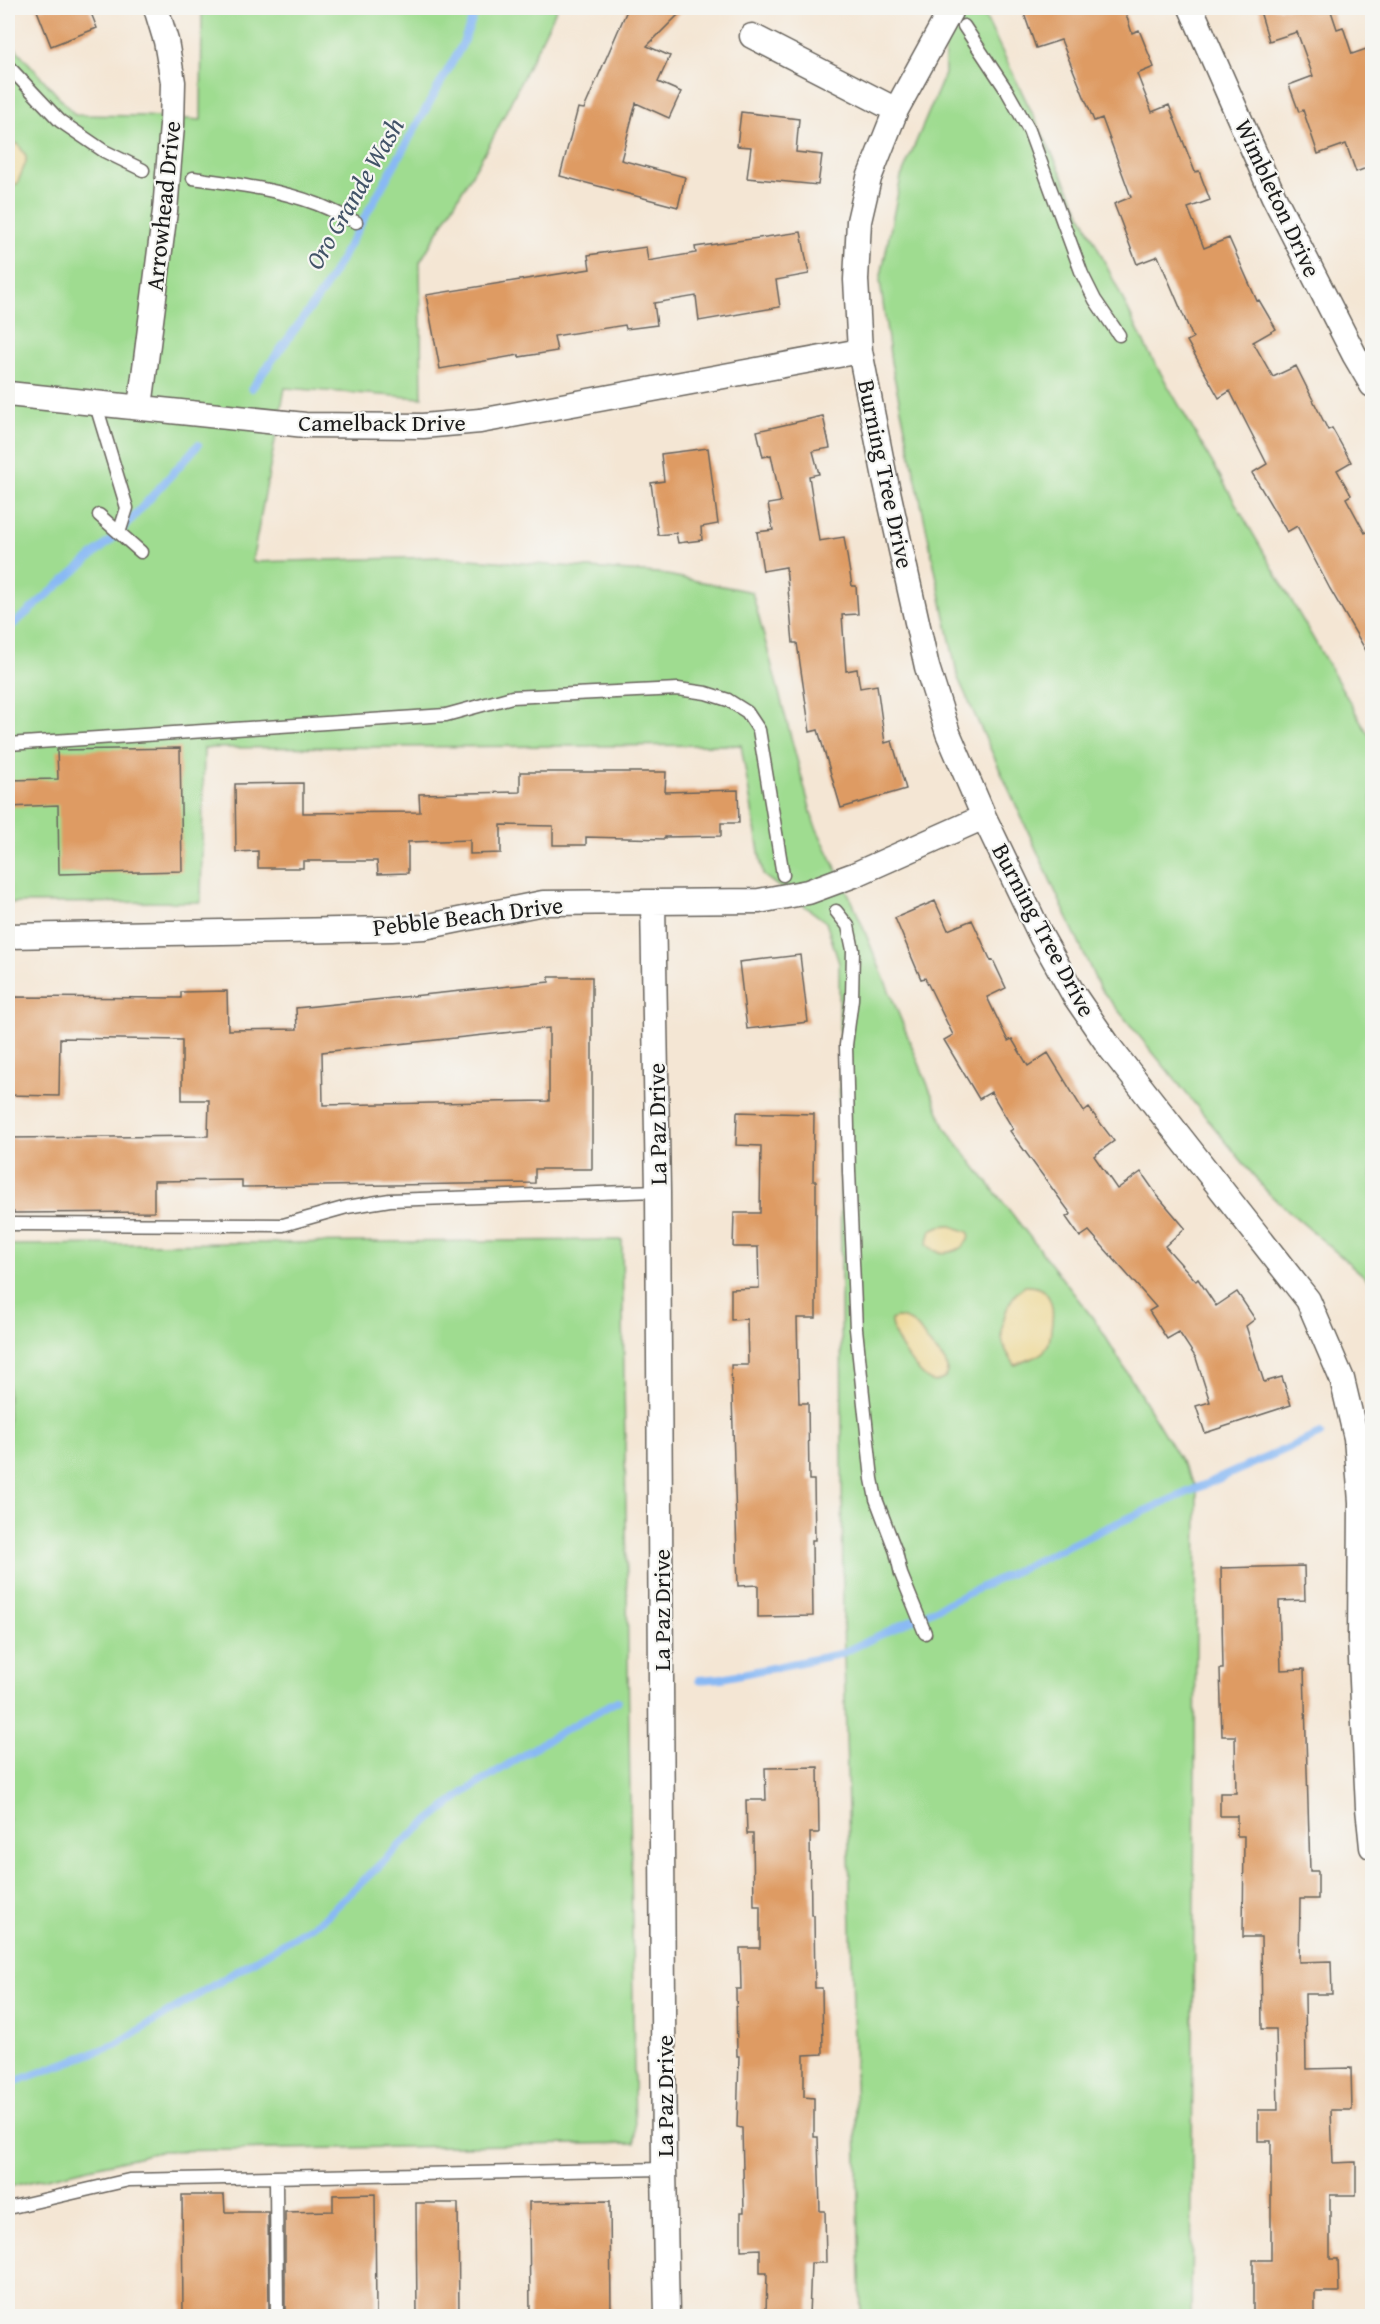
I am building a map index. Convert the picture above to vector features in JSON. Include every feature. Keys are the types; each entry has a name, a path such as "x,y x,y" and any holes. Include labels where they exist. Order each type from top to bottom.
{"street":[{"name":"Arrowhead Drive","path":"140,406 165,211 172,125 173,82 166,41 156,8"},
{"name":"Wimbleton Drive","path":"1191,8 1273,195 1372,385"},
{"name":"Burning Tree Drive","path":"958,16 896,110 869,178 859,221 856,280 860,351 885,478 927,668 948,733 984,817 1042,938 1074,995 1111,1049 1308,1299 1342,1379 1356,1438 1361,1502 1366,1639 1368,1808 1372,1847"},
{"path":"752,36 896,110"},
{"name":"Camelback Drive","path":"8,394 305,425 423,426 480,421 860,351"},
{"name":"Pebble Beach Drive","path":"8,936 392,929 424,927 543,903 759,901 808,892 984,817"},
{"name":"La Paz Drive","path":"653,903 658,1191 664,2169 667,2316"}],"lane":[{"path":"958,16 1007,91 1029,130 1082,274 1095,300 1119,335"},
{"path":"8,66 60,122 104,151 143,170"},
{"path":"193,178 251,186 278,193 318,204 356,222"},
{"path":"95,402 127,508 119,533"},
{"path":"99,516 141,552"},
{"path":"8,744 446,715 512,697 678,689 706,693 728,700 747,712 759,730 783,875"},
{"path":"836,911 848,926 854,950 852,999 846,1045 849,1171 856,1329 872,1479 901,1574 925,1633"},
{"path":"8,1224 283,1225 346,1207 390,1200 658,1191"},
{"path":"8,2208 129,2180 664,2169"},
{"path":"276,2178 277,2316"}],"green space":[{"path":"202,8 557,8 491,142 420,262 422,398 285,388 252,562 442,557 657,573 752,592 814,823 853,903 946,1129 1099,1326 1197,1488 1191,2316 861,2316 843,1618 839,963 826,922 763,875 741,745 204,748 201,902 8,903 8,40 75,115 201,120"},
{"path":"944,8 981,8 1148,351 1372,738 1372,1283 1268,1193 1099,987 958,678 891,362 880,281 901,177 945,74"},
{"path":"622,1240 635,2143 163,2151 8,2187 8,1245"}],"sand":[{"path":"10,143 18,144 26,156 26,162 17,184 8,186 8,147"},
{"path":"949,1225 968,1232 970,1236 967,1242 950,1252 944,1253 932,1249 927,1244 931,1230"},
{"path":"1025,1286 1034,1286 1046,1293 1052,1306 1052,1321 1049,1341 1044,1351 1015,1365 1004,1346 1002,1327 1010,1303"},
{"path":"895,1318 908,1320 920,1331 946,1364 945,1378 935,1382 931,1381 912,1363 895,1335 891,1320"}],"building":[{"path":"36,8 89,8 97,28 51,46"},
{"path":"628,8 685,8 647,46 670,56 658,82 681,92 669,118 636,103 621,160 685,177 678,207 560,176 578,108 584,109"},
{"path":"1022,8 1124,8 1132,33 1139,30 1154,67 1137,74 1152,112 1169,105 1195,172 1199,171 1210,200 1188,208 1204,248 1229,238 1257,301 1259,300 1276,329 1253,342 1273,377 1296,366 1328,430 1332,428 1351,462 1337,470 1351,495 1346,498 1365,533 1372,529 1372,661 1297,526 1287,532 1252,473 1267,464 1230,391 1219,398 1187,341 1193,338 1158,256 1137,264 1114,204 1131,197 1102,118 1094,121 1061,40 1036,48"},
{"path":"1259,8 1330,8 1337,29 1343,27 1352,54 1372,47 1372,166 1356,172 1346,144 1318,154 1303,110 1299,112 1289,85 1313,76 1297,32 1269,41"},
{"path":"741,112 799,119 796,152 822,155 818,185 747,178 751,147 737,146"},
{"path":"801,232 809,274 776,280 780,307 699,321 696,296 654,303 657,325 626,329 625,325 554,336 557,351 519,357 519,355 440,369 426,295 590,269 588,255 646,247 648,261 696,253 695,247"},
{"path":"823,416 830,448 813,451 819,474 809,476 819,541 844,537 852,586 856,586 858,614 842,615 846,671 857,669 860,688 877,685 885,743 892,741 906,789 841,808 818,730 810,732 797,643 793,643 786,567 763,571 757,532 773,530 768,504 781,502 771,455 763,457 757,431"},
{"path":"708,448 718,524 701,527 702,540 678,543 676,533 658,535 651,483 664,481 661,454"},
{"path":"180,748 182,871 59,874 58,805 8,807 8,780 58,779 57,750"},
{"path":"520,772 666,772 665,792 738,790 739,823 721,823 721,836 665,837 665,839 586,837 586,845 553,845 553,826 501,825 501,853 470,854 470,840 408,842 408,873 378,874 377,861 303,861 303,868 258,868 258,851 236,852 235,784 303,783 303,813 420,812 419,794 520,792"},
{"path":"935,901 948,930 972,920 991,961 993,960 1006,988 987,997 1008,1041 1012,1039 1028,1066 1048,1053 1084,1112 1089,1108 1114,1141 1094,1156 1117,1189 1141,1172 1185,1228 1165,1246 1196,1281 1198,1279 1216,1306 1237,1292 1255,1319 1246,1326 1264,1382 1282,1377 1291,1405 1205,1433 1196,1406 1210,1402 1196,1358 1179,1332 1167,1339 1149,1311 1156,1307 1089,1231 1080,1237 1066,1217 1071,1214 1010,1131 1013,1129 991,1092 979,1099 944,1040 953,1035 925,978 921,979 895,918"},
{"path":"800,955 808,1022 747,1029 739,962"},
{"path":"549,977 592,977 592,1169 535,1169 535,1183 242,1187 242,1180 154,1181 154,1212 8,1212 8,1138 208,1136 209,1100 182,1100 182,1040 60,1038 59,1096 8,1095 8,997 181,998 181,992 227,991 228,1030 297,1029 296,1008 549,982","holes":["549,1028 549,1101 323,1105 322,1052"]},
{"path":"737,1112 814,1114 816,1318 797,1318 799,1403 808,1403 809,1480 814,1480 813,1616 758,1617 758,1585 738,1586 731,1365 748,1365 747,1319 731,1320 731,1289 759,1288 758,1247 733,1247 734,1213 760,1213 761,1146 736,1145"},
{"path":"1304,1566 1305,1600 1279,1601 1281,1670 1304,1669 1310,1871 1318,1871 1318,1899 1300,1899 1299,1962 1331,1961 1332,1994 1305,1994 1306,2069 1351,2068 1352,2110 1331,2110 1333,2163 1356,2162 1356,2195 1330,2195 1330,2259 1338,2259 1339,2292 1315,2292 1315,2316 1253,2316 1253,2260 1271,2260 1271,2141 1258,2141 1258,2110 1278,2110 1276,2029 1262,2029 1261,1937 1243,1937 1244,1836 1237,1836 1237,1816 1220,1816 1220,1793 1236,1793 1235,1736 1222,1736 1221,1568"},
{"path":"818,1767 819,1833 810,1833 811,1915 814,1915 815,1988 822,1988 823,2054 804,2055 804,2097 814,2098 814,2137 818,2137 820,2211 825,2211 826,2263 811,2263 809,2316 766,2316 767,2273 760,2273 760,2249 741,2250 741,2212 744,2212 742,2128 737,2127 739,2056 737,2056 736,1989 741,1989 740,1948 760,1948 760,1906 754,1906 753,1834 747,1834 746,1800 766,1800 765,1768"},
{"path":"375,2194 376,2316 285,2316 285,2212 333,2211 333,2195"},
{"path":"182,2195 224,2195 225,2212 268,2212 269,2316 183,2316"},
{"path":"610,2201 611,2316 530,2316 529,2202"},
{"path":"416,2203 458,2203 459,2316 417,2316"}],"waterway":[{"name":"Oro Grande Wash","path":"252,388 323,291 462,45 477,8"},
{"name":"Oro Grande Wash","path":"8,629 119,533 198,445"},
{"path":"699,1680 722,1678 840,1654 1104,1529 1320,1434"},
{"path":"8,2084 115,2045 323,1919 410,1836 465,1792 542,1743 617,1701"}]}
